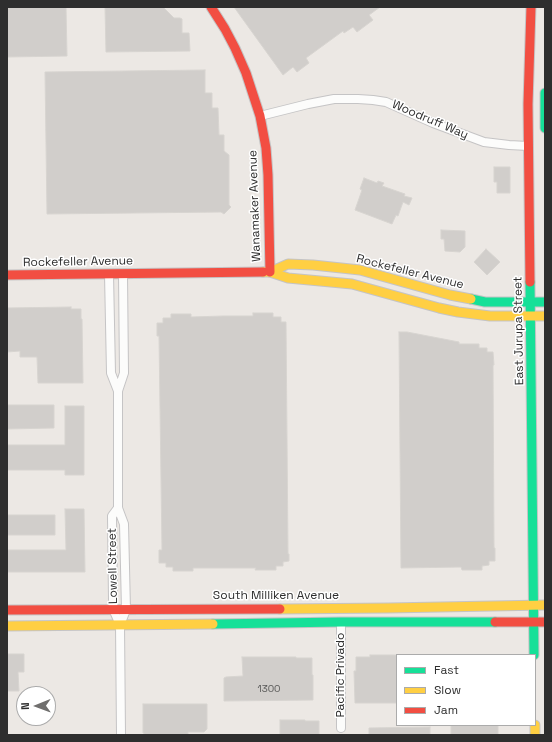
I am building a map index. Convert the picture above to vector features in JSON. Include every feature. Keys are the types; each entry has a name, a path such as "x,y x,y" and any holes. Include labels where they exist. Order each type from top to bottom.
{"main road":[{"name":"Wanamaker Avenue","path":"211,7 235,48 246,73 260,116 266,148 268,176 270,272"},
{"name":"East Jurupa Street","path":"531,7 528,71 528,146 534,654"},
{"path":"545,94 545,128"},
{"name":"Rockefeller Avenue","path":"270,272 288,264 339,267 360,270 403,283 485,302 545,302"},
{"name":"Rockefeller Avenue","path":"7,275 270,272 288,278 327,280 352,284 458,312 490,316 545,316"},
{"name":"South Milliken Avenue","path":"7,610 388,608 545,605"},
{"path":"7,626 341,622 545,622"}],"street":[{"name":"Woodruff Way","path":"260,116 328,100 373,100 386,102 433,123 484,142 528,146"},
{"name":"Lowell Street","path":"109,274 111,374 118,391"},
{"name":"Lowell Street","path":"121,735 120,625 126,610 124,524 118,508 118,391 124,374 123,274"},
{"name":"Lowell Street","path":"118,508 112,516 113,609 120,625"},
{"name":"Pacific Privado","path":"341,622 342,728"}],"building":[{"path":"7,7 66,7 67,56 7,57"},
{"path":"105,7 163,7 174,18 182,19 182,33 189,33 190,51 106,52"},
{"path":"234,7 380,7 369,15 373,20 357,32 353,27 344,33 343,31 306,58 309,63 297,72 293,67 283,75"},
{"path":"205,70 205,93 212,93 212,108 218,108 219,135 224,135 224,151 229,155 229,205 231,207 224,214 221,212 47,214 45,72"},
{"path":"494,167 510,167 510,193 497,193 497,182 494,182"},
{"path":"364,178 377,183 378,181 384,183 382,186 412,198 409,205 403,202 398,216 396,215 392,224 355,210 362,190 360,189"},
{"path":"441,230 465,231 465,247 460,252 445,251 444,239 441,239"},
{"path":"486,249 500,262 487,275 474,262"},
{"path":"71,307 71,309 81,309 83,383 38,383 37,357 20,357 20,351 7,352 7,308"},
{"path":"253,313 273,313 273,317 281,317 281,322 286,322 289,561 283,562 283,566 276,566 276,570 255,570 256,568 193,568 193,571 173,571 173,567 166,567 166,563 159,563 159,550 162,550 159,336 157,336 157,323 163,323 163,318 171,318 171,314 191,314 191,317 253,316"},
{"path":"399,332 407,332 459,342 459,344 479,344 479,348 487,348 487,352 493,352 495,561 489,561 489,565 482,566 482,570 462,570 461,567 401,568"},
{"path":"7,405 54,405 54,428 7,429"},
{"path":"65,406 84,406 84,475 65,475 65,470 7,470 7,445 65,445"},
{"path":"65,509 84,509 85,572 7,572 7,550 66,550"},
{"path":"7,515 55,515 55,535 7,535"},
{"path":"7,654 24,654 24,672 18,672 19,686 16,686 16,691 7,691"},
{"path":"370,655 396,655 396,703 355,703 354,671 356,671 356,657 370,657"},
{"path":"242,657 312,658 313,700 224,701 224,678 243,676"},
{"path":"143,704 207,704 207,729 204,732 188,732 188,735 144,735"},
{"path":"280,720 319,721 319,735 280,735"},
{"path":"451,726 498,726 498,735 451,735"},
{"path":"430,727 430,735 369,735 369,728"}],"traffic: fast":[{"path":"545,93 545,128"},
{"path":"530,282 534,654"},
{"path":"471,299 485,302 545,302"},
{"path":"213,624 495,622"}],"traffic: slow":[{"path":"263,272 270,272 288,264 360,270 450,295 471,299"},
{"path":"270,272 288,278 352,284 458,312 490,316 545,316"},
{"path":"280,609 545,605"},
{"path":"7,626 213,624"},
{"path":"535,726 535,735"}],"traffic: jam":[{"path":"211,7 235,48 246,73 260,116 266,148 268,175 270,272"},
{"path":"530,282 528,104 531,7"},
{"path":"7,275 263,272"},
{"path":"7,610 280,609"},
{"path":"495,622 545,622"}]}
